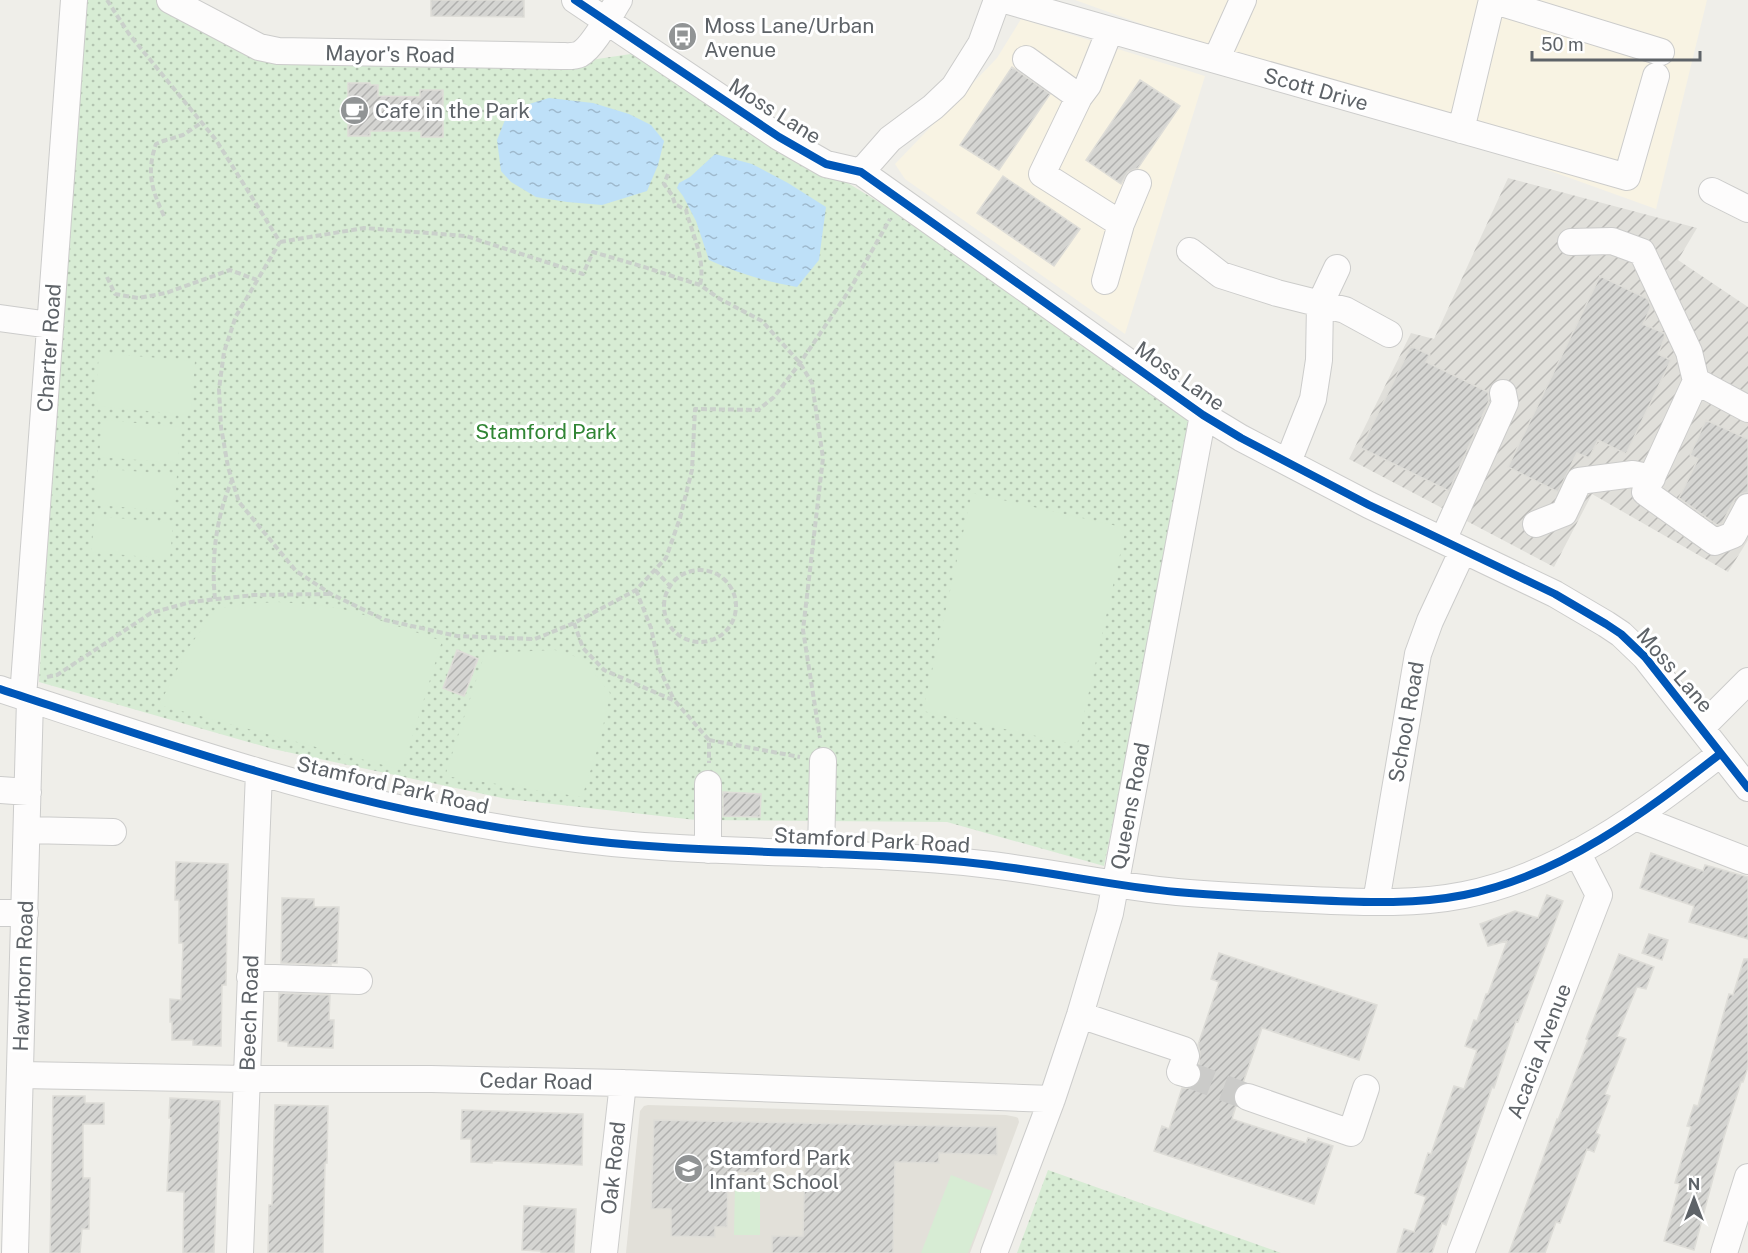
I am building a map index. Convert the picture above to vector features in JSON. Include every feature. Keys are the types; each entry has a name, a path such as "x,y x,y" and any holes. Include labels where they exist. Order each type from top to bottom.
{"street":[{"name":"Charter Road","path":"19,692 50,325 74,0"},
{"name":"Mayor's Road","path":"170,0 258,47 287,52 573,56 579,55 590,44 612,10"},
{"name":"Moss Lane","path":"575,0 612,10 779,137 826,164 861,172 1203,415 1241,438 1369,505 1570,602 1621,634 1645,657 1748,788"},
{"path":"861,172 890,139 941,101 954,87 981,44 997,0"},
{"name":"Scott Drive","path":"1005,0 1627,177 1658,64 1492,0"},
{"path":"1216,60 1243,0"},
{"path":"1461,130 1492,0"},
{"path":"1110,30 1088,85 1079,97 1042,174 1121,224"},
{"path":"1026,59 1079,97"},
{"path":"1105,281 1121,224 1138,183"},
{"path":"1712,191 1748,209"},
{"path":"1571,242 1612,241 1642,252 1689,352 1696,381 1645,492 1715,542 1733,535 1748,507"},
{"path":"1190,251 1221,274 1277,293 1345,310 1389,334"},
{"path":"1288,462 1313,399 1319,360 1320,304 1337,268"},
{"path":"0,318 50,325"},
{"path":"1696,381 1748,409"},
{"name":"School Road","path":"1376,902 1418,654 1453,545 1505,403 1503,393"},
{"name":"Queens Road","path":"994,1253 1052,1099 1110,913 1203,415"},
{"path":"1536,524 1564,513 1579,481 1633,474 1652,478"},
{"path":"1701,728 1748,681"},
{"name":"Stamford Park Road","path":"19,692 259,772 352,797 460,820 552,836 626,845 944,860 1176,892 1292,899 1376,902 1443,898 1476,892 1535,873 1577,852 1635,817 1720,754"},
{"name":"Hawthorn Road","path":"15,1253 8,1217 20,1075 12,913 27,830 28,792 19,692"},
{"path":"821,854 823,761"},
{"name":"Beech Road","path":"240,1253 259,772"},
{"path":"708,784 708,850"},
{"path":"0,790 28,792"},
{"path":"1635,817 1748,861"},
{"path":"27,830 113,832"},
{"name":"Acacia Avenue","path":"1461,1253 1599,895 1577,852"},
{"path":"250,977 359,981"},
{"path":"1080,1015 1185,1062"},
{"name":"Cedar Road","path":"20,1075 623,1083 1052,1099"},
{"name":"Oak Road","path":"604,1253 623,1083"},
{"path":"1248,1097 1351,1133 1366,1088"},
{"path":"1724,1253 1748,1177"}],"path":[{"path":"107,0 129,34 216,140 280,242"},
{"path":"164,216 155,197 150,176 151,159 156,144 183,135 201,123"},
{"path":"668,174 664,184 675,204 686,210 701,264 700,285"},
{"path":"636,590 651,628 660,670 675,701 709,740 823,761 803,630 823,458 812,383 801,363 762,321 720,299 700,285 592,252 583,274 466,236 364,228 280,242 236,316 224,352 219,389 221,427 228,467 238,502 296,571 331,594 385,620 457,636 535,639 574,623 636,590 666,558 680,518 692,471 694,409 758,410 774,397 801,363 849,291 901,200"},
{"path":"107,277 115,294 138,298 166,293 230,270 257,280"},
{"path":"215,599 213,581 216,540 224,498 232,480"},
{"path":"655,570 670,586"},
{"path":"701,570 713,572 731,587 736,599 733,622 725,632 705,642 682,637 673,630 664,609 665,597 670,586 689,572 701,570"},
{"path":"19,692 57,675 151,612 191,602 254,594 331,594"},
{"path":"574,623 583,648 604,670 675,701"},
{"path":"708,784 709,740"}],"shaded area":[{"path":"1075,0 1707,0 1656,209"},
{"path":"1021,19 1205,76 1125,334 905,179 895,164 997,58"},
{"path":"1508,178 1697,228 1678,260 1748,307 1748,540 1728,572 1592,494 1554,567 1349,459 1411,333 1434,339"},
{"path":"648,1105 1006,1115 1018,1118 1019,1122 970,1253 626,1253 640,1111"}],"green space":[{"name":"Stamford Park","path":"86,0 160,0 241,44 584,61 644,52 825,169 931,234 1194,423 1104,866 947,822 696,820 507,799 273,749 39,682 82,8"},
{"path":"99,353 195,361 191,415 95,406"},
{"path":"102,420 181,427 178,463 99,457"},
{"path":"98,468 177,475 174,511 95,505"},
{"path":"972,493 1126,528 1077,745 923,711"},
{"path":"95,516 173,523 170,559 91,552"},
{"path":"278,602 319,605 352,611 442,641 402,770 159,705 189,647 216,609"},
{"path":"555,650 583,659 610,693 600,741 582,797 445,776 485,653"},
{"path":"1048,1170 1281,1253 1017,1253"},
{"path":"951,1175 992,1191 968,1253 921,1253"},
{"path":"735,1183 760,1184 760,1235 734,1235"}],"water":[{"path":"549,98 593,103 629,114 651,125 664,141 658,165 647,191 602,205 536,197 511,182 501,171 497,140 505,120 519,107"},
{"path":"715,154 752,164 826,207 819,260 797,287 752,276 709,260 696,221 677,188 679,183 690,177"}],"building":[{"path":"431,0 524,0 524,17 431,16"},
{"path":"1012,67 1050,94 999,170 960,145"},
{"path":"1140,80 1180,106 1138,168 1128,172 1121,184 1086,160"},
{"path":"348,83 378,85 378,96 420,97 420,90 443,90 443,137 421,137 421,131 370,131 370,136 348,136"},
{"path":"1003,176 1080,229 1054,266 977,213"},
{"path":"1600,276 1648,299 1651,307 1643,324 1664,333 1665,337 1658,354 1671,360 1626,454 1598,440 1589,458 1577,453 1558,492 1508,467"},
{"path":"1411,346 1430,355 1426,362 1488,392 1489,401 1449,491 1361,448"},
{"path":"1706,420 1748,439 1748,492 1735,499 1722,523 1717,525 1679,498 1698,459 1690,455"},
{"path":"457,650 478,659 464,696 443,688"},
{"path":"723,792 761,794 760,817 723,816"},
{"path":"1651,853 1703,871 1705,865 1748,877 1748,939 1689,922 1694,906 1640,888"},
{"path":"176,862 228,864 226,985 222,985 221,1046 193,1045 193,1040 172,1040 170,999 181,1000 183,943 179,943 179,900 175,900"},
{"path":"1547,895 1563,901 1518,1022 1516,1021 1494,1088 1492,1087 1446,1225 1442,1223 1432,1253 1397,1253 1404,1229 1414,1232 1426,1197 1415,1193 1454,1086 1464,1089 1477,1050 1465,1046 1474,1020 1477,1021 1486,994 1488,994 1507,941 1488,946 1480,924 1515,911 1538,918"},
{"path":"282,898 314,899 314,907 339,907 337,963 331,963 331,965 281,963"},
{"path":"1649,934 1668,940 1662,960 1642,953"},
{"path":"1219,953 1377,1005 1359,1060 1262,1028 1243,1083 1234,1093 1233,1099 1236,1106 1232,1119 1306,1143 1308,1138 1333,1146 1314,1204 1154,1151 1162,1126 1169,1129 1182,1088 1191,1088 1201,1079 1198,1045 1219,982 1211,979"},
{"path":"1619,954 1654,967 1646,989 1637,987 1617,1036 1626,1039 1605,1094 1610,1096 1596,1133 1600,1135 1594,1152 1587,1149 1560,1223 1556,1222 1545,1253 1509,1253 1588,1040 1586,1039"},
{"path":"1744,959 1748,959 1748,1067 1724,1137 1694,1250 1664,1241 1680,1184 1675,1183 1691,1127 1687,1126 1694,1105 1698,1106 1729,994 1733,995"},
{"path":"279,993 330,995 329,1020 334,1020 333,1048 288,1046 288,1042 278,1041"},
{"path":"53,1096 85,1096 85,1103 104,1103 104,1124 83,1124 83,1178 90,1178 89,1229 82,1229 80,1253 50,1253"},
{"path":"170,1098 220,1101 214,1253 183,1253 184,1192 167,1191"},
{"path":"275,1105 328,1106 323,1253 268,1253"},
{"path":"462,1110 583,1114 582,1165 471,1162 471,1139 461,1139"},
{"path":"654,1120 997,1127 997,1155 939,1153 939,1163 895,1162 893,1253 772,1253 772,1236 803,1236 805,1157 763,1156 762,1173 728,1172 727,1227 715,1227 715,1237 671,1236 671,1209 651,1209"},
{"path":"524,1206 576,1209 574,1253 541,1253 541,1251 522,1250"}],"tunnel":[{"path":"1187,1074 1248,1097"}],"cycle path":[{"path":"575,0 779,137 826,164 861,172 1203,415 1241,438 1369,505 1555,594 1621,634 1645,657 1748,788"},
{"path":"0,689 292,782 441,817 553,836 660,847 929,859 1007,867 1177,892 1331,901 1426,900 1464,895 1500,886 1568,858 1600,840 1662,798 1720,754"}],"place":[{"name":"Moss Lane/Urban Avenue","path":"683,37"},
{"name":"Cafe in the Park","path":"354,110"},
{"name":"Stamford Park Infant School","path":"688,1169"}]}
